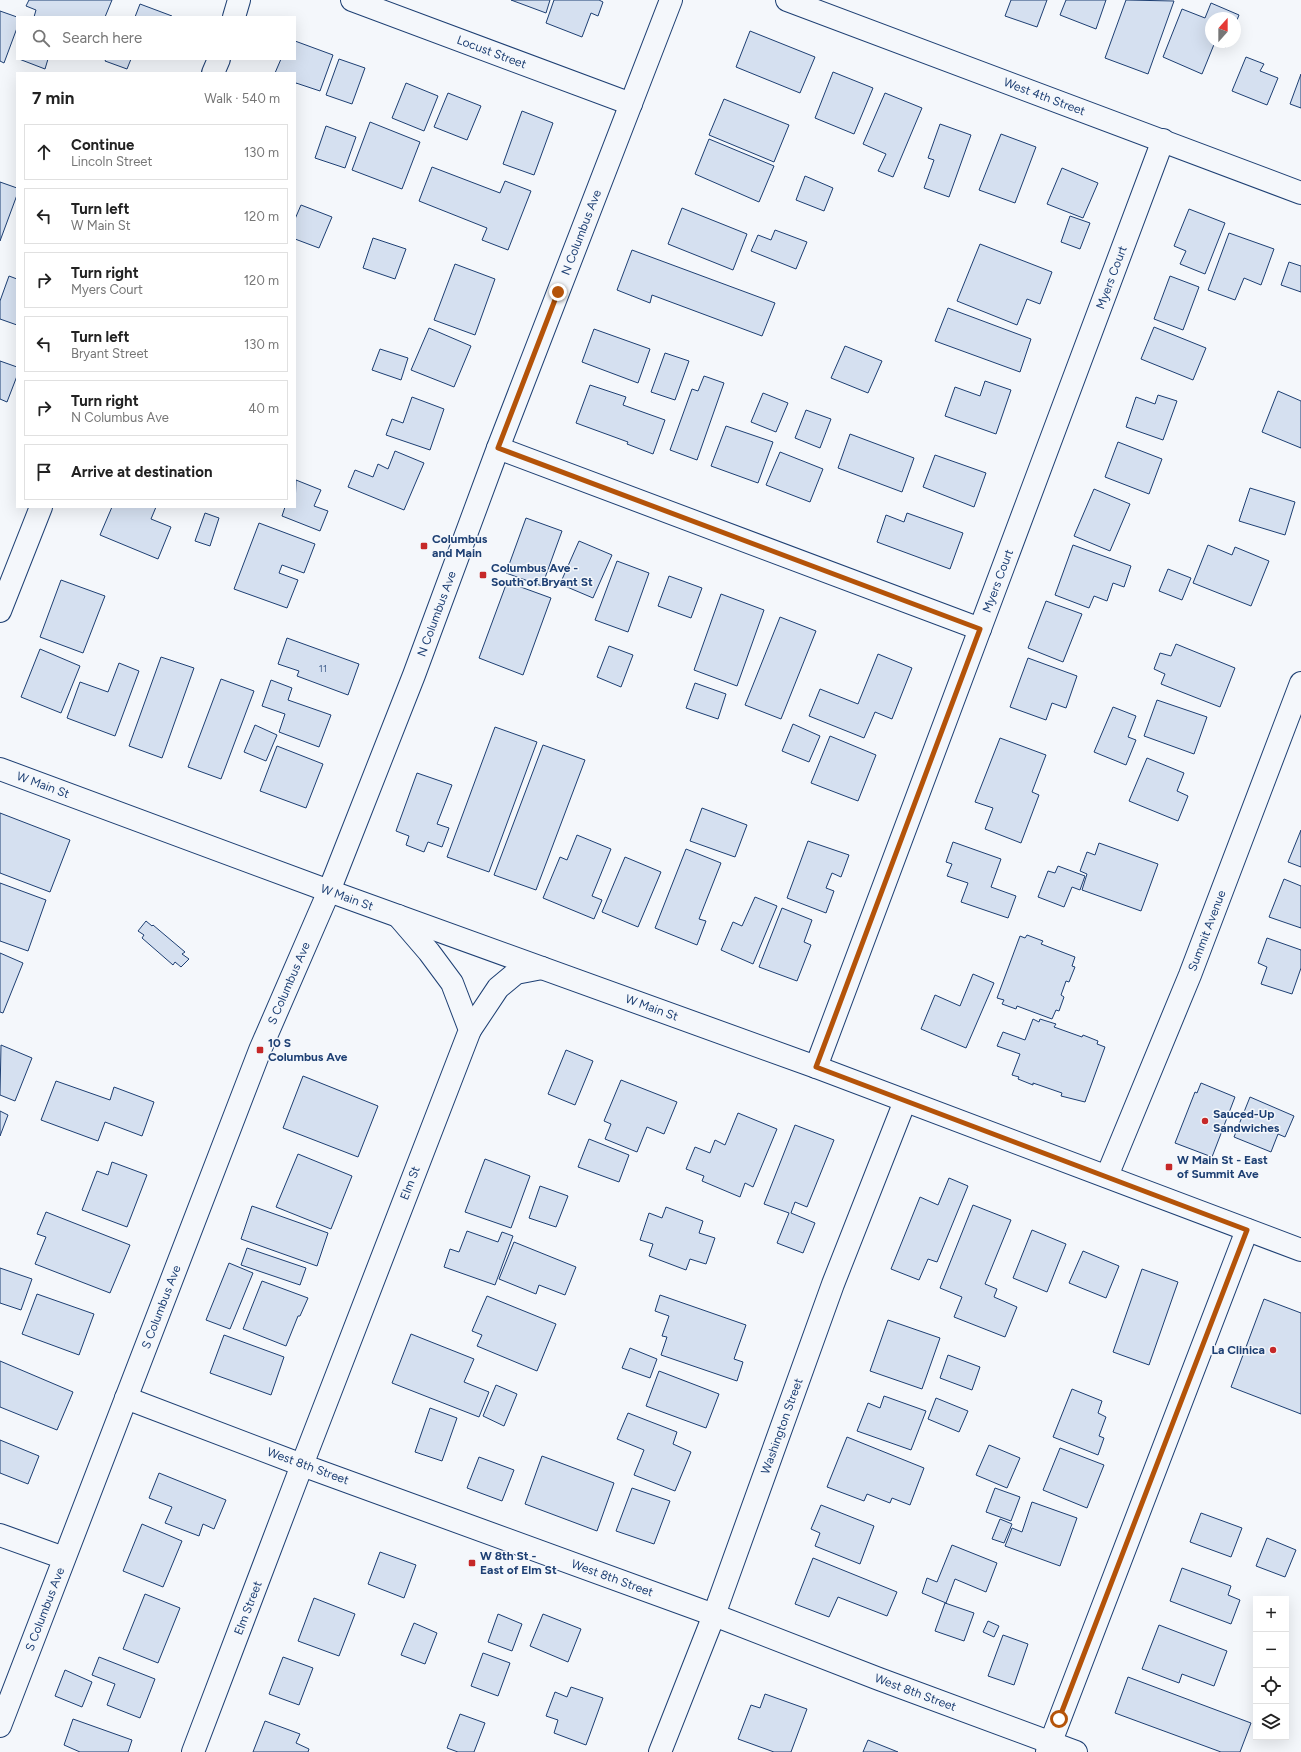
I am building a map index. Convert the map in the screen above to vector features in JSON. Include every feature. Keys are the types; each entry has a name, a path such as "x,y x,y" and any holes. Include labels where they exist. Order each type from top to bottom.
{"street":[{"path":"234,16 239,0"},
{"name":"Locust Street","path":"352,0 631,104"},
{"name":"N Columbus Ave","path":"329,891 418,664 498,448 671,0"},
{"name":"West 4th Street","path":"787,0 1301,193"},
{"path":"214,72 219,60"},
{"name":"Myers Court","path":"816,1067 1163,140"},
{"path":"498,448 980,629"},
{"path":"0,611 41,508"},
{"name":"Summit Avenue","path":"1107,1176 1190,975 1301,683"},
{"name":"W Main St","path":"0,768 329,891 816,1067 1301,1250"},
{"name":"S Columbus Ave","path":"0,1726 260,1050 329,891"},
{"path":"398,916 429,952 452,983 470,1030"},
{"name":"Elm St","path":"302,1464 470,1030 498,988 516,973 542,968"},
{"name":"Washington Street","path":"660,1752 714,1615 834,1284 905,1100"},
{"path":"1048,1747 1247,1230"},
{"name":"West 8th Street","path":"126,1398 714,1615 1048,1747 1076,1752"},
{"name":"Elm Street","path":"193,1752 302,1464"},
{"path":"0,1535 64,1558"}],"building":[{"path":"29,0 112,0 105,16 34,16 36,10 26,6"},
{"path":"511,0 550,0 546,13"},
{"path":"554,0 599,0 603,2 598,16 591,13 582,37 546,23"},
{"path":"1011,0 1047,0 1037,27 1005,16"},
{"path":"1066,0 1106,0 1096,29 1060,15"},
{"path":"1126,0 1174,1 1148,74 1105,58"},
{"path":"1211,3 1232,12 1207,12"},
{"path":"140,4 172,16 135,16"},
{"path":"1182,9 1205,18 1205,48 1213,48 1202,74 1163,57"},
{"path":"0,11 16,17 16,31 4,63 0,61"},
{"path":"750,31 815,57 800,93 736,67"},
{"path":"296,41 333,55 320,91 296,83 296,72 275,72 281,60 296,60"},
{"path":"1246,57 1264,64 1260,71 1278,78 1267,105 1232,91"},
{"path":"339,59 365,68 352,104 326,95"},
{"path":"22,60 48,60 45,69"},
{"path":"106,60 131,60 127,69"},
{"path":"833,72 873,88 854,134 815,118"},
{"path":"1301,74 1301,108 1290,104"},
{"path":"406,83 438,96 424,131 392,118"},
{"path":"448,93 481,106 467,140 434,127"},
{"path":"885,93 922,108 893,177 878,171 886,154 863,144"},
{"path":"724,99 789,125 774,162 709,135"},
{"path":"522,111 553,123 534,175 503,164"},
{"path":"370,122 420,142 402,189 352,170"},
{"path":"940,124 971,135 949,197 924,188 934,160 928,158"},
{"path":"326,126 356,137 345,168 315,158"},
{"path":"1001,134 1036,147 1015,203 979,190"},
{"path":"709,139 774,166 759,202 695,174"},
{"path":"432,167 500,193 505,181 531,191 508,250 482,240 487,228 419,201"},
{"path":"1062,168 1098,183 1083,218 1047,204"},
{"path":"805,176 833,188 824,211 796,200"},
{"path":"0,182 16,188 16,198 0,241"},
{"path":"301,205 332,217 319,248 296,239 296,217"},
{"path":"682,208 747,234 733,270 668,244"},
{"path":"1189,209 1225,223 1205,274 1180,264 1186,251 1174,246"},
{"path":"1070,216 1090,223 1080,249 1061,242"},
{"path":"775,230 807,242 796,269 751,251 758,235 771,240"},
{"path":"1229,233 1274,249 1261,285 1244,278 1235,300 1208,290"},
{"path":"373,238 406,249 395,279 363,268"},
{"path":"980,244 1052,272 1040,304 1027,299 1017,325 957,301"},
{"path":"632,250 775,303 762,336 652,295 650,303 617,290"},
{"path":"1289,262 1301,266 1301,292 1281,285"},
{"path":"455,264 495,279 475,335 434,320"},
{"path":"9,276 16,279 16,325 0,319 0,301"},
{"path":"1170,276 1199,287 1183,330 1154,319"},
{"path":"948,308 1031,339 1020,372 935,341"},
{"path":"1154,327 1206,348 1193,380 1141,359"},
{"path":"429,328 471,346 454,387 411,370"},
{"path":"594,329 650,349 638,383 582,362"},
{"path":"845,346 882,361 868,393 831,378"},
{"path":"380,349 408,358 401,380 372,370"},
{"path":"665,353 689,361 675,400 651,392"},
{"path":"0,361 16,367 16,379 7,402 0,399"},
{"path":"704,376 724,383 697,460 670,450 692,389 698,391"},
{"path":"985,381 1011,390 996,434 945,416 955,387 980,396"},
{"path":"590,385 626,397 623,405 665,420 653,454 627,444 628,442 576,423"},
{"path":"1278,391 1301,401 1301,448 1262,432"},
{"path":"763,393 788,403 776,432 751,422"},
{"path":"1158,395 1177,401 1163,440 1126,427 1136,397 1155,404"},
{"path":"412,397 444,409 430,450 386,435 392,419 403,423"},
{"path":"806,410 831,419 820,448 795,438"},
{"path":"726,426 773,442 758,483 711,466"},
{"path":"850,434 914,458 902,492 838,468"},
{"path":"1118,442 1162,459 1149,494 1105,477"},
{"path":"395,451 424,463 404,510 348,487 355,470 373,477 378,464 388,469"},
{"path":"780,452 823,469 810,502 766,485"},
{"path":"935,455 986,473 974,507 923,487"},
{"path":"296,480 321,490 314,506 328,511 320,531 282,516 285,508 296,508"},
{"path":"1250,488 1295,502 1285,535 1239,521"},
{"path":"1094,489 1130,504 1110,551 1074,536"},
{"path":"112,508 156,508 151,519 171,527 158,559 100,535"},
{"path":"205,513 219,518 210,546 195,541"},
{"path":"907,513 963,533 950,569 877,542 886,515 904,522"},
{"path":"526,518 562,531 542,586 506,573"},
{"path":"259,523 315,544 304,573 282,565 279,573 298,580 287,608 234,589"},
{"path":"579,541 612,555 593,598 560,584"},
{"path":"1073,545 1131,566 1124,587 1113,583 1107,601 1094,596 1089,608 1055,595"},
{"path":"1208,545 1232,555 1235,547 1269,561 1251,606 1193,583"},
{"path":"617,561 649,573 628,632 595,620"},
{"path":"1168,569 1191,578 1182,600 1159,591"},
{"path":"669,576 702,588 691,618 658,606"},
{"path":"61,580 105,596 83,653 40,637"},
{"path":"507,582 551,598 523,675 479,658"},
{"path":"721,594 764,610 737,686 694,670"},
{"path":"1046,601 1082,614 1063,662 1028,648"},
{"path":"780,617 816,631 781,719 745,705"},
{"path":"287,638 359,664 348,695 297,676 299,671 278,664"},
{"path":"1176,644 1235,668 1220,707 1161,684 1165,674 1154,669 1160,653 1171,656"},
{"path":"609,646 633,655 621,687 597,677"},
{"path":"40,649 80,666 61,713 21,697"},
{"path":"878,654 912,668 892,719 875,712 864,738 809,716 820,689 858,704"},
{"path":"161,657 194,668 162,758 129,746"},
{"path":"1028,658 1077,676 1066,708 1052,703 1046,720 1010,707"},
{"path":"119,663 139,671 115,736 67,718 80,682 108,692"},
{"path":"221,679 254,691 221,779 188,767"},
{"path":"271,680 292,688 288,700 331,715 319,747 279,732 285,714 262,706"},
{"path":"695,683 726,694 718,719 686,708"},
{"path":"1157,700 1207,717 1194,754 1144,736"},
{"path":"1113,707 1136,716 1128,737 1136,740 1126,765 1094,752"},
{"path":"793,724 820,736 809,762 782,751"},
{"path":"255,725 277,735 266,761 244,752"},
{"path":"495,727 537,742 489,872 447,857"},
{"path":"830,736 876,755 858,801 811,783"},
{"path":"1000,738 1046,755 1032,792 1039,795 1021,843 985,829 993,808 975,802"},
{"path":"543,745 585,760 536,890 494,875"},
{"path":"277,746 323,764 306,808 260,791"},
{"path":"1147,758 1184,773 1177,791 1188,796 1178,821 1129,801"},
{"path":"417,773 452,785 437,824 449,828 442,847 428,842 424,852 406,845 409,836 396,831"},
{"path":"702,808 747,825 735,857 690,841"},
{"path":"0,813 70,840 50,892 0,873"},
{"path":"1301,830 1301,867 1288,862"},
{"path":"577,835 611,849 592,896 602,900 594,919 543,898 560,857 567,860"},
{"path":"808,841 849,855 841,877 832,873 826,888 834,891 826,913 787,898"},
{"path":"953,842 1001,859 991,887 1016,896 1008,918 961,902 968,883 947,876 952,864 946,862"},
{"path":"1099,843 1158,864 1141,911 1082,890 1087,874 1080,871 1087,852 1095,855"},
{"path":"686,849 721,863 699,919 706,921 697,945 655,928"},
{"path":"625,857 661,872 638,927 602,912"},
{"path":"1058,866 1085,876 1080,890 1072,887 1064,907 1038,897 1048,871 1055,873"},
{"path":"1284,879 1301,886 1301,928 1269,917"},
{"path":"0,883 46,900 28,951 0,941"},
{"path":"755,897 777,906 753,964 721,950 733,922 742,926"},
{"path":"782,908 812,920 804,942 811,945 797,981 759,967"},
{"path":"146,921 152,926 153,925 185,952 182,954 189,959 181,967 175,962 173,965 142,938 144,935 138,931"},
{"path":"1027,935 1043,941 1041,944 1075,957 1072,966 1075,967 1069,982 1066,981 1061,995 1064,997 1059,1011 1056,1010 1052,1019 1017,1006 1016,1009 1002,1004 1004,1000 997,998 1020,936 1025,938"},
{"path":"1267,938 1301,950 1301,968 1292,994 1261,984 1267,967 1258,963"},
{"path":"0,953 23,963 3,1013 0,1012"},
{"path":"973,974 994,983 966,1048 921,1029 935,995 960,1006"},
{"path":"1033,1019 1039,1022 1040,1019 1056,1024 1054,1027 1082,1037 1083,1035 1098,1041 1097,1044 1105,1047 1085,1102 1061,1096 1062,1093 1033,1083 1033,1085 1018,1079 1019,1077 1012,1075 1020,1054 997,1046 1003,1032 1025,1040"},
{"path":"1,1045 32,1058 15,1101 0,1095"},
{"path":"566,1050 593,1061 575,1105 548,1094"},
{"path":"303,1076 378,1106 358,1157 283,1128"},
{"path":"621,1080 677,1102 664,1134 647,1127 637,1152 605,1139 611,1124 604,1121"},
{"path":"56,1081 110,1100 114,1087 154,1102 142,1136 105,1122 98,1141 41,1120"},
{"name":"Sauced-Up Sandwiches","path":"1201,1083 1235,1097 1212,1157 1175,1143 1195,1092 1197,1093"},
{"path":"1250,1097 1294,1116 1285,1137 1278,1134 1271,1152 1234,1137"},
{"path":"0,1111 8,1115 0,1136"},
{"path":"738,1113 777,1129 753,1187 745,1183 740,1197 702,1181 704,1176 686,1169 695,1147 710,1153 715,1140 725,1145"},
{"path":"795,1125 834,1140 807,1207 795,1202 791,1213 815,1223 803,1253 777,1243 789,1213 764,1204"},
{"path":"589,1139 629,1155 619,1182 578,1167"},
{"path":"298,1154 352,1176 331,1229 276,1207"},
{"path":"485,1159 530,1176 511,1228 465,1212"},
{"path":"112,1162 147,1175 127,1227 82,1210 97,1171 108,1175"},
{"path":"949,1178 968,1186 937,1262 928,1259 919,1280 891,1269 920,1197 938,1205"},
{"path":"540,1186 568,1196 556,1227 529,1218"},
{"path":"973,1205 1011,1220 985,1284 997,1289 994,1297 1017,1307 1005,1337 954,1317 962,1297 940,1288"},
{"path":"252,1206 328,1233 317,1266 241,1239"},
{"path":"666,1207 703,1221 699,1233 715,1238 706,1264 690,1259 686,1270 649,1256 653,1244 640,1240 649,1213 662,1218"},
{"path":"46,1212 130,1245 110,1293 35,1264 46,1237 37,1234"},
{"path":"1032,1230 1066,1244 1047,1292 1013,1278"},
{"path":"467,1231 498,1242 502,1232 513,1236 495,1285 444,1267 450,1249 459,1252"},
{"path":"514,1242 576,1267 565,1295 539,1285 536,1294 499,1279"},
{"path":"247,1248 306,1268 300,1285 241,1265"},
{"path":"1083,1251 1119,1266 1106,1298 1069,1283"},
{"path":"229,1263 253,1273 230,1329 206,1320"},
{"path":"0,1268 32,1279 21,1310 0,1303"},
{"path":"1142,1269 1178,1282 1149,1365 1113,1352"},
{"path":"262,1281 308,1298 300,1316 298,1316 286,1346 243,1329"},
{"path":"37,1294 94,1314 79,1355 22,1334"},
{"path":"660,1295 746,1325 734,1359 743,1362 737,1381 661,1355 667,1337 662,1336 669,1316 655,1311"},
{"path":"487,1296 556,1324 537,1371 477,1346 482,1335 472,1331"},
{"name":"La Clinica","path":"1264,1299 1301,1313 1301,1414 1231,1387"},
{"path":"888,1320 940,1338 922,1389 870,1371"},
{"path":"411,1334 474,1359 464,1382 489,1392 479,1417 392,1383"},
{"path":"224,1335 284,1357 271,1395 210,1373"},
{"path":"630,1348 657,1359 650,1378 622,1368"},
{"path":"948,1355 980,1367 972,1390 940,1378"},
{"path":"0,1361 73,1392 57,1430 0,1407"},
{"path":"659,1371 719,1394 706,1428 646,1406"},
{"path":"496,1385 517,1394 504,1426 483,1416"},
{"path":"1072,1389 1102,1401 1098,1413 1106,1417 1099,1436 1104,1438 1098,1455 1053,1437"},
{"path":"884,1396 926,1411 911,1450 857,1431 868,1403 880,1408"},
{"path":"936,1398 968,1411 959,1432 928,1419"},
{"path":"430,1408 457,1418 442,1461 415,1452"},
{"path":"628,1413 677,1432 673,1444 691,1452 675,1491 634,1475 644,1450 617,1439"},
{"path":"847,1437 924,1468 910,1505 892,1498 890,1503 867,1494 864,1501 827,1487"},
{"path":"0,1440 39,1456 28,1484 0,1473"},
{"path":"989,1445 1020,1458 1007,1488 976,1475"},
{"path":"1060,1448 1104,1465 1087,1508 1043,1490"},
{"path":"542,1456 614,1483 597,1531 525,1504"},
{"path":"479,1457 514,1470 502,1501 467,1488"},
{"path":"159,1473 226,1500 214,1529 203,1524 199,1536 165,1523 172,1507 149,1498"},
{"path":"632,1488 670,1501 654,1544 616,1531"},
{"path":"995,1488 1020,1497 1011,1521 986,1512"},
{"path":"1032,1502 1077,1518 1060,1566 1005,1546 1012,1528 1022,1532"},
{"path":"821,1505 874,1526 860,1564 815,1546 820,1533 811,1529"},
{"path":"1201,1513 1242,1528 1231,1557 1190,1542"},
{"path":"1000,1519 1012,1524 1004,1543 992,1539"},
{"path":"142,1524 182,1541 163,1587 123,1571"},
{"path":"1267,1538 1296,1550 1285,1577 1256,1566"},
{"path":"952,1545 997,1563 986,1592 955,1579 946,1603 922,1593 927,1578 937,1582"},
{"path":"380,1552 416,1565 404,1598 368,1584"},
{"path":"813,1558 897,1592 887,1616 838,1597 829,1617 795,1604"},
{"path":"1182,1568 1231,1586 1228,1595 1240,1600 1231,1624 1170,1601"},
{"path":"145,1594 180,1608 158,1663 123,1649"},
{"path":"314,1598 355,1614 339,1656 298,1641"},
{"path":"945,1603 974,1613 964,1641 935,1631"},
{"path":"498,1614 522,1624 512,1651 488,1642"},
{"path":"543,1614 581,1629 568,1662 530,1646"},
{"path":"988,1621 999,1626 994,1637 983,1632"},
{"path":"414,1623 437,1633 425,1664 401,1655"},
{"path":"1159,1625 1227,1651 1214,1686 1182,1674 1179,1683 1142,1669"},
{"path":"1003,1635 1028,1644 1014,1685 988,1676"},
{"path":"483,1653 510,1663 498,1696 471,1686"},
{"path":"99,1657 155,1679 140,1718 107,1705 115,1684 92,1675"},
{"path":"283,1657 313,1668 299,1705 269,1694"},
{"path":"65,1670 92,1682 82,1707 55,1696"},
{"path":"1128,1677 1251,1723 1240,1752 1221,1752 1115,1713"},
{"path":"571,1687 603,1698 586,1745 554,1733 558,1720 546,1716 555,1692 567,1697"},
{"path":"765,1694 807,1709 791,1752 774,1752 738,1739 751,1705 760,1708"},
{"path":"460,1714 485,1723 474,1752 458,1752 447,1748"},
{"path":"73,1719 132,1740 128,1752 80,1752 64,1745"},
{"path":"265,1721 300,1734 296,1743 309,1749 308,1752 253,1752"},
{"path":"868,1740 898,1752 863,1752"}],"place":[{"name":"Columbus and Main","path":"424,546"},
{"name":"Columbus Ave - South of Bryant St","path":"483,575"},
{"name":"10 S Columbus Ave","path":"260,1050"},
{"name":"Sauced-Up Sandwiches","path":"1205,1121"},
{"name":"W Main St - East of Summit Ave","path":"1169,1167"},
{"name":"La Clinica","path":"1273,1350"},
{"name":"W 8th St - East of Elm St","path":"472,1563"}],"route":[{"path":"558,292 498,448 980,629 816,1067 1247,1230 1059,1719"}]}
